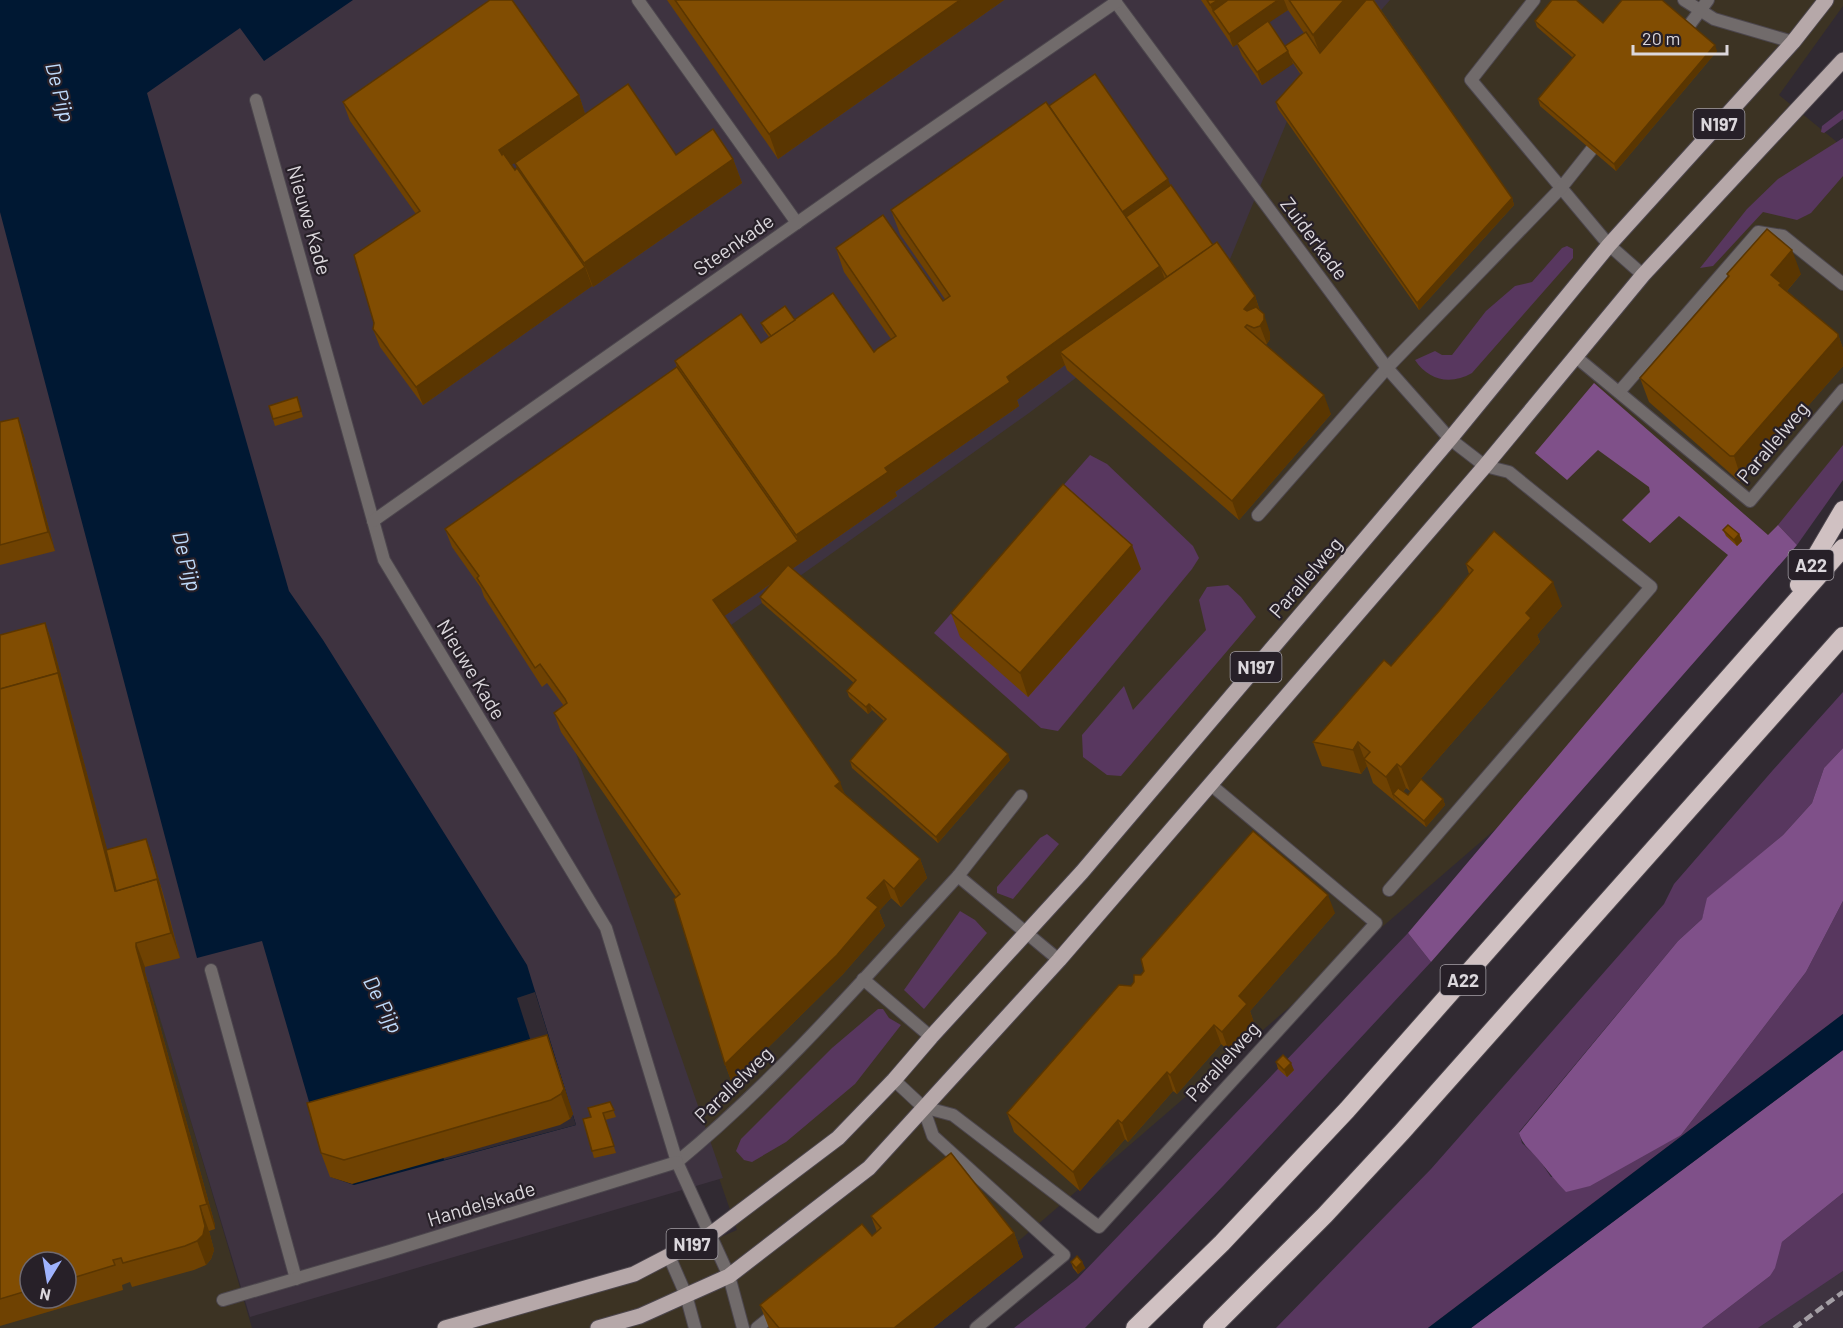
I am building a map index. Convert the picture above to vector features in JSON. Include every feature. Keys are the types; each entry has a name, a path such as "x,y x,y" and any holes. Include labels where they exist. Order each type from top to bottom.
{"highway":[{"name":"A22","path":"1779,621 1843,510"},
{"name":"A22","path":"1135,1328 1222,1243 1354,1101 1843,548"},
{"name":"A22","path":"1212,1328 1325,1215 1402,1132 1843,636"}],"main road":[{"name":"Parallelweg","path":"445,1328 634,1274 711,1234 838,1138 894,1080 1082,872 1450,440 1609,245 1793,42 1826,0"},
{"name":"N197","path":"597,1328 640,1316 729,1276 869,1168 1059,960 1211,785 1485,466 1643,275 1843,60"}],"street":[{"path":"638,0 797,223"},
{"path":"1534,0 1471,80 1609,245 1643,275"},
{"path":"1684,0 1705,5 1714,19 1793,42"},
{"name":"Steenkade","path":"373,521 1115,1"},
{"name":"Zuiderkade","path":"1115,1 1387,368 1450,440 1485,466 1509,472 1651,587 1389,890"},
{"path":"1672,48 1705,5"},
{"name":"Nieuwe Kade","path":"256,100 384,560 606,928 677,1162 711,1234"},
{"path":"1258,515 1387,368 1561,188 1605,132"},
{"path":"1619,392 1758,232 1783,236 1843,284"},
{"name":"Parallelweg","path":"1576,357 1750,501 1843,390"},
{"name":"Parallelweg","path":"923,1107 953,1115 1099,1227 1376,923 1211,785"},
{"name":"Parallelweg","path":"677,1162 723,1125 787,1062 958,876 1021,796"},
{"path":"958,876 1059,960"},
{"path":"211,970 296,1279"},
{"path":"863,979 931,1037"},
{"path":"894,1080 923,1107 933,1136 956,1164 1064,1255 976,1328"},
{"name":"Handelskade","path":"223,1300 677,1162"},
{"path":"711,1234 729,1276 743,1328"},
{"path":"669,1256 686,1295 695,1328"},
{"path":"757,1328 792,1299"}],"shaded area":[{"name":"De Pijp","path":"0,0 1390,0 1290,114 1228,264 1029,413 571,739 723,1178 250,1317 149,982 0,1020"},
{"path":"1373,0 1843,0 1843,6 1779,95 1843,147 1843,460 1638,706 918,1328 472,1328 634,1274 737,1230 564,730 1278,109"},
{"path":"1843,110 1843,119 1824,133 1821,132 1822,126"},
{"path":"1843,138 1843,176 1811,213 1797,220 1763,212 1713,266 1700,268 1747,209 1778,179"},
{"path":"1567,246 1573,249 1573,258 1472,373 1456,379 1441,379 1427,373 1415,360 1435,351 1442,355 1452,355 1486,311 1515,286 1532,282 1562,248"},
{"path":"1594,383 1768,535 1778,525 1797,545 1431,962 1408,933 1728,555 1679,516 1650,543 1622,520 1650,492 1649,487 1598,450 1567,480 1535,453"},
{"path":"1843,445 1843,480 1797,545 1778,525"},
{"path":"1090,455 1107,464 1193,546 1199,558 1058,731 1041,728 934,633"},
{"path":"1228,585 1241,597 1256,617 1121,776 1107,775 1083,757 1082,735 1124,686 1133,710 1206,630 1199,600 1207,587"},
{"path":"1843,692 1843,748 1824,768 1812,803 1783,835 1708,898 1702,919 1678,941 1519,1132 1522,1143 1538,1158 1551,1177 1681,1135 1806,972 1843,901 1843,1014 1428,1328 1276,1328 1431,1169 1664,904 1674,884"},
{"path":"1843,748 1843,901 1806,972 1681,1135 1590,1186 1566,1192 1525,1144 1519,1133 1678,941 1702,919 1707,898 1783,835 1812,803 1824,768"},
{"path":"1047,834 1059,844 1013,899 997,893 997,887 1040,838"},
{"path":"960,911 975,920 987,933 924,1009 904,990"},
{"path":"1408,933 1431,962 1223,1186 1085,1328 1014,1328 1077,1279"},
{"path":"146,969 252,1328 0,1328 0,1008"},
{"path":"878,1009 883,1009 889,1018 901,1025 855,1084 786,1142 752,1162 744,1160 736,1151 741,1139 832,1048"},
{"path":"1843,1050 1843,1193 1782,1242 1775,1268 1770,1276 1702,1328 1471,1328"},
{"path":"1843,1193 1843,1271 1758,1328 1702,1328 1770,1276 1782,1242"},
{"path":"1843,1271 1843,1328 1758,1328 1796,1302"}],"water":[{"path":"0,0 353,0 264,61 240,28 147,93 289,591 323,640 527,965 576,1125 354,1185 331,1177 262,941 197,958 0,212"},
{"path":"1843,1014 1843,1050 1471,1328 1428,1328"}],"pier":[{"path":"535,992 576,1125 444,1160 439,1144 540,1070 517,998"}],"building":[{"path":"490,0 512,0 579,95 499,150 515,170 517,168 585,267 416,387 373,329 374,323 354,255 420,211 343,102"},
{"path":"675,0 960,0 769,134"},
{"path":"1207,0 1218,0 1210,5"},
{"path":"1228,0 1278,0 1229,34 1213,11"},
{"path":"1289,0 1344,0 1313,35"},
{"path":"1366,0 1373,0 1512,198 1417,303 1276,102 1302,73 1285,46 1306,32 1320,53"},
{"path":"1552,0 1576,0 1603,23 1622,0 1662,0 1715,45 1614,164 1538,99 1575,55 1535,21"},
{"path":"1268,21 1288,51 1257,72 1237,43"},
{"path":"1095,74 1168,179 1122,212 1049,106"},
{"path":"628,84 676,155 713,129 733,159 584,263 515,163"},
{"path":"1046,102 1160,266 1007,377 1010,382 885,468 888,472 796,535 675,361 741,314 761,343 833,293 874,352 896,336 836,248 883,215 943,301 950,296 891,210"},
{"path":"1171,185 1213,245 1167,277 1126,217"},
{"path":"1767,229 1792,250 1771,275 1781,283 1779,285 1838,334 1838,337 1734,456 1730,456 1640,378"},
{"path":"1217,242 1255,296 1244,309 1247,311 1256,307 1264,314 1264,320 1260,326 1254,328 1247,325 1245,327 1324,395 1232,501 1060,352"},
{"path":"785,306 795,320 771,336 761,323"},
{"path":"677,367 798,541 713,600 840,782 835,786 920,859 894,889 884,880 867,898 878,907 837,955 725,1064 674,899 680,894 554,713 567,703 565,699 540,664 535,668 477,578 479,576 445,529"},
{"path":"297,397 301,411 273,419 269,406"},
{"path":"18,418 48,532 0,545 0,422"},
{"path":"1063,484 1132,545 1020,673 951,613"},
{"path":"1728,525 1739,534 1734,540 1723,530"},
{"path":"1494,531 1553,582 1526,613 1531,618 1401,767 1397,764 1386,777 1364,759 1370,752 1358,742 1353,750 1313,742 1384,660 1391,666 1440,610 1473,570 1466,564"},
{"path":"788,565 1008,754 936,837 850,761 886,719 869,704 866,707 847,691 856,680 760,597"},
{"path":"45,623 60,679 58,673 0,689 0,635"},
{"path":"58,673 115,891 157,879 171,933 136,943 136,947 207,1204 200,1206 205,1226 203,1235 197,1241 123,1263 121,1258 113,1260 115,1265 78,1276 78,1250 18,1250 18,1294 0,1299 0,689"},
{"path":"1421,779 1443,799 1424,821 1393,794 1398,788 1408,795"},
{"path":"1253,831 1328,895 1239,996 1247,1004 1222,1032 1214,1025 1170,1075 1167,1072 1122,1123 1118,1120 1073,1172 1007,1113 1119,985 1131,986 1134,982 1134,975 1141,975 1144,971 1141,959"},
{"path":"146,839 160,887 157,879 116,891 106,850"},
{"path":"547,1035 564,1089 561,1094 551,1100 344,1160 321,1153 307,1103"},
{"path":"1283,1055 1291,1063 1284,1070 1276,1062"},
{"path":"610,1102 614,1110 603,1113 614,1146 592,1151 583,1119 591,1117 588,1108"},
{"path":"951,1153 1014,1233 894,1328 779,1328 760,1305 862,1224 872,1236 881,1228 871,1216"},
{"path":"1077,1256 1082,1262 1076,1268 1071,1262"}],"railway":[{"path":"1794,1328 1843,1292"}]}
